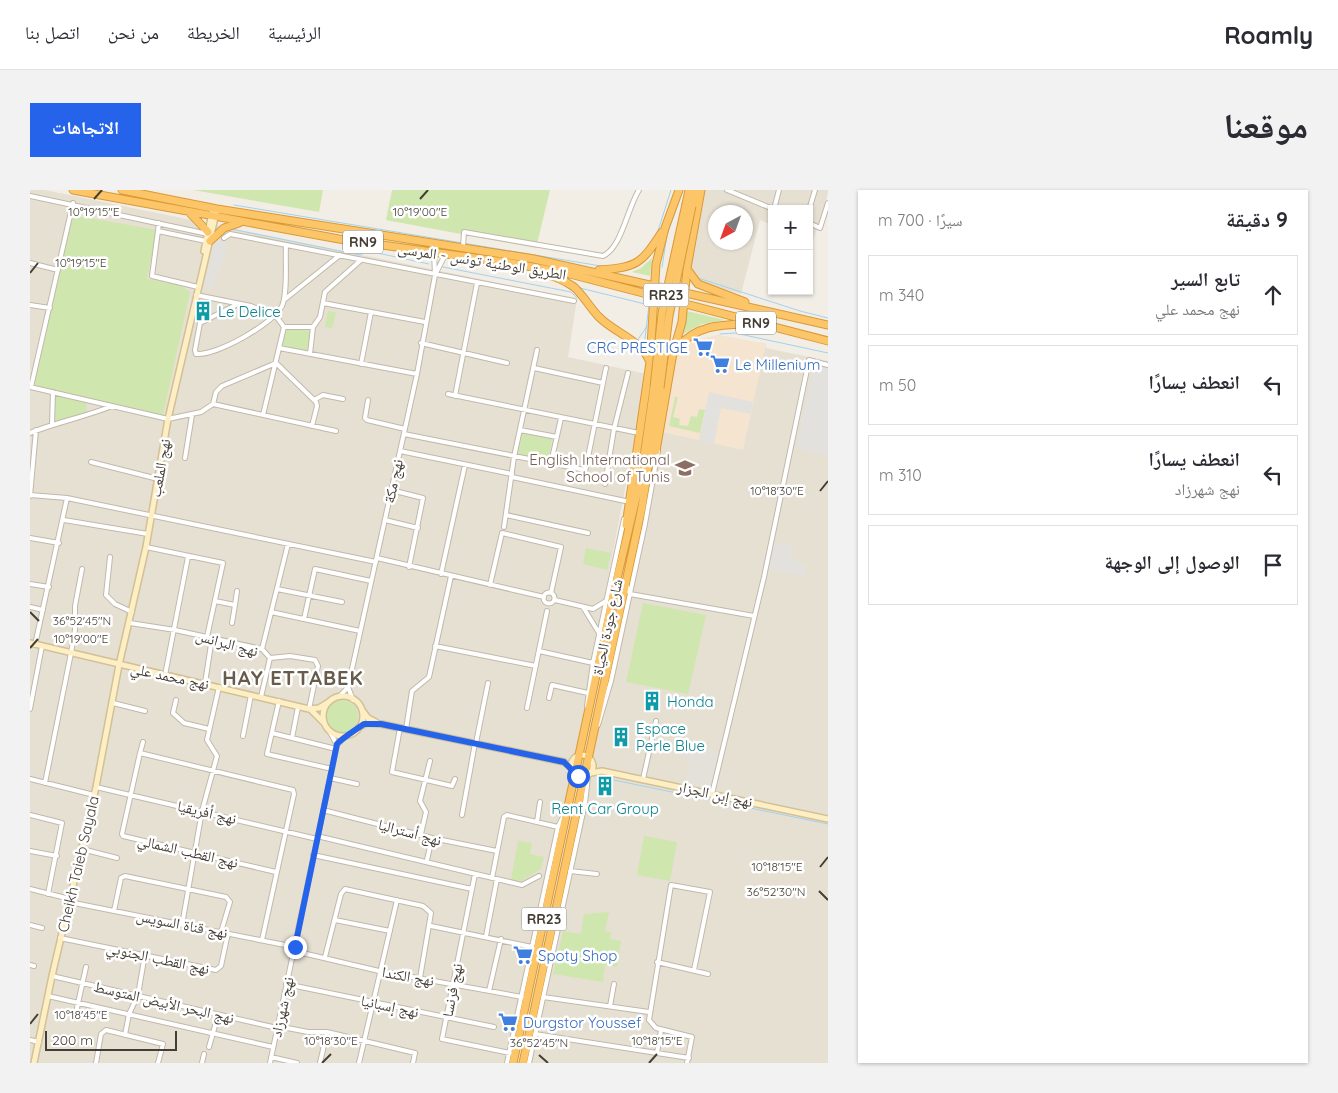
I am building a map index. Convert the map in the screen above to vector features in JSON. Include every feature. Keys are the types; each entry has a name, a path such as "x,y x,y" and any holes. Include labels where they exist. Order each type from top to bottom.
{"highway":[{"name":"الطريق الوطنية تونس - المرسى","path":"73,190 242,222 511,263 570,274 684,305 828,340"},
{"name":"الطريق الوطنية تونس - المرسى","path":"122,190 215,209 463,247 592,270 654,286 828,325"},
{"path":"617,580 618,558 632,490 650,362 656,264 665,228 679,190"},
{"name":"شارع جودة الحياة","path":"513,1063 641,477 689,205 689,190"},
{"name":"شارع جودة الحياة","path":"689,205 696,190"},
{"path":"642,507 660,435 673,353 680,336 687,268 701,190"},
{"path":"190,212 208,237 224,228 242,222"},
{"path":"592,270 634,265 650,251 665,228"},
{"path":"511,263 560,278 575,288 599,317 645,351 650,362"},
{"path":"687,268 693,280 706,288 779,313"},
{"path":"673,353 689,336 714,325 748,324 784,330"},
{"name":"شارع جودة الحياة","path":"523,1063 588,776 594,731 642,507 657,388"}],"street":[{"path":"463,247 464,232 603,256 616,245 628,211 639,190"},
{"path":"727,190 737,192 768,206"},
{"path":"775,205 779,190"},
{"path":"810,205 815,190"},
{"path":"30,196 159,223 208,237"},
{"path":"813,224 820,228 828,203"},
{"path":"73,204 31,387 168,419 192,415 213,404 336,431"},
{"name":"نهج الملعب","path":"119,665 146,547 168,419 215,209"},
{"name":"نهج الملعب","path":"208,237 213,217"},
{"path":"159,223 152,276 198,287"},
{"path":"158,231 208,237"},
{"path":"224,238 230,234 574,301"},
{"path":"284,300 286,245"},
{"path":"434,252 435,275"},
{"path":"435,275 445,254"},
{"path":"238,304 200,323 195,350 196,354 234,342 275,316 284,300 340,255"},
{"path":"310,354 313,327 320,317 325,292 328,287 361,260"},
{"path":"30,264 58,270"},
{"name":"نهج مكة","path":"348,687 417,374 421,343 435,275"},
{"path":"455,396 477,283"},
{"path":"196,295 251,306 275,316 284,327"},
{"path":"323,302 425,322"},
{"path":"30,305 50,308"},
{"path":"361,364 372,312"},
{"path":"284,327 313,327"},
{"path":"262,415 284,327"},
{"path":"421,343 507,363"},
{"path":"279,348 417,374"},
{"path":"504,526 514,457 537,350"},
{"path":"712,794 754,616 809,360 828,364"},
{"path":"276,363 314,400 317,406 312,426"},
{"path":"213,404 216,392 222,386 276,363"},
{"path":"534,368 603,383"},
{"path":"584,477 606,368"},
{"path":"605,484 614,429 628,372"},
{"path":"52,424 53,392"},
{"path":"448,394 640,433"},
{"path":"314,400 324,395 343,399"},
{"path":"368,400 365,418 367,420 404,431 514,457 585,470"},
{"path":"30,433 52,424 88,416 112,406"},
{"path":"185,458 192,415"},
{"path":"551,463 561,418"},
{"path":"36,430 30,495 67,498 288,544 376,560 544,597 551,593"},
{"path":"520,430 557,437"},
{"path":"594,731 607,701 630,594 660,435"},
{"path":"400,451 629,502 593,663 588,692 587,722"},
{"path":"92,462 158,479"},
{"path":"441,574 465,465"},
{"path":"392,490 424,498 409,567"},
{"path":"33,644 44,610 67,498"},
{"path":"506,514 588,533"},
{"path":"64,520 148,534"},
{"path":"385,520 418,528"},
{"path":"490,585 502,532 561,547 551,593 555,600"},
{"path":"30,538 59,543"},
{"path":"262,649 288,544"},
{"path":"146,547 223,563 215,600 205,683"},
{"path":"165,675 188,556"},
{"path":"110,557 106,595 115,604 132,612"},
{"path":"45,783 75,630 75,606 82,569"},
{"path":"304,619 315,569 371,581"},
{"path":"451,576 428,680 415,687 411,694 392,771 452,786 455,778"},
{"path":"625,580 630,594"},
{"path":"30,584 49,587"},
{"path":"277,588 342,602"},
{"path":"232,623 237,590"},
{"path":"630,594 754,616"},
{"path":"544,597 548,604 555,600 592,608 606,601"},
{"path":"215,600 235,604"},
{"path":"30,607 44,610"},
{"path":"583,607 599,632"},
{"path":"271,612 360,631"},
{"path":"527,708 547,612"},
{"name":"نهج البرانس","path":"130,623 175,630 262,649 270,658 290,656 315,660 318,666 309,709"},
{"name":"نهج محمد علي","path":"33,644 309,709"},
{"path":"30,709 42,646"},
{"path":"435,646 536,666"},
{"path":"539,651 593,663"},
{"path":"261,697 270,658"},
{"name":"Cheikh Taieb Sayala","path":"34,1063 33,1055 39,1042 60,938 96,787 119,665"},
{"path":"30,681 36,682"},
{"path":"462,815 488,683"},
{"path":"549,698 552,685 588,692"},
{"path":"182,925 202,811 217,756 207,742 219,687"},
{"path":"309,709 319,708 339,697 348,687 353,700 368,718 381,724"},
{"path":"243,736 251,695"},
{"path":"339,697 353,700"},
{"path":"176,700 174,713 180,721 209,729"},
{"path":"278,702 267,754 332,769"},
{"path":"324,723 323,712 329,702"},
{"path":"113,703 145,711"},
{"path":"292,738 298,707"},
{"path":"359,727 362,715 360,707"},
{"path":"309,709 324,723 337,747"},
{"path":"643,779 656,721"},
{"path":"337,747 346,736 354,733 359,727 367,723 381,724 564,762 580,755 590,759 602,771 588,776 576,775 564,762"},
{"path":"330,732 346,736"},
{"path":"272,733 337,747"},
{"name":"نهج القطب الشمالي","path":"143,742 122,834 124,836 276,872"},
{"name":"نهج شهرزاد","path":"270,1063 337,747"},
{"path":"140,753 293,790 262,940"},
{"path":"570,767 572,760"},
{"path":"421,834 426,812 420,803 430,761"},
{"name":"نهج إبن الجزار","path":"602,771 828,819"},
{"path":"529,1063 585,804 588,776"},
{"path":"330,778 357,784"},
{"path":"30,780 94,794"},
{"name":"نهج أفريقيا","path":"96,787 286,831 427,860 522,885 538,876"},
{"path":"508,1063 558,827 571,800"},
{"path":"537,822 540,802"},
{"name":"نهج أستراليا","path":"323,810 432,838 497,851"},
{"path":"30,815 62,823 48,894"},
{"path":"486,936 497,851 504,817 507,816 558,827"},
{"path":"427,860 432,838"},
{"path":"82,849 117,858"},
{"path":"30,851 56,856"},
{"path":"313,855 472,889"},
{"path":"570,871 597,874"},
{"name":"نهج فرنسا","path":"476,874 442,1039 510,1053"},
{"path":"114,911 122,876 229,899 221,932"},
{"path":"535,1034 657,1053 688,1061 692,1037 661,1030 652,1026 649,1020 671,885 710,892 694,970"},
{"name":"نهج قناة السويس","path":"30,889 69,901 262,940 294,949"},
{"path":"325,957 341,894 345,889 397,900 427,907 431,914 431,926 420,978"},
{"path":"359,1063 397,900"},
{"path":"334,920 390,931"},
{"path":"30,925 42,928"},
{"path":"431,926 532,947"},
{"name":"نهج القطب الجنوبي","path":"60,938 219,969 228,933"},
{"path":"489,991 501,940"},
{"name":"نهج الكندا","path":"294,949 379,971 522,997"},
{"path":"125,1035 129,1014 138,995 146,954"},
{"path":"658,962 708,974"},
{"path":"75,1017 86,967"},
{"name":"نهج البحر الأبيض المتوسط","path":"52,976 218,1015 308,1032 327,1032 415,1053 413,1063"},
{"name":"نهج إسبانيا","path":"286,984 494,1027"},
{"path":"610,1006 614,984"},
{"path":"48,996 273,1047"},
{"path":"543,997 650,1012"},
{"path":"209,1047 218,1015"},
{"path":"657,1053 661,1030"},
{"path":"103,1063 96,1062 103,1031 163,1044 158,1063"},
{"path":"320,1063 327,1032"},
{"path":"30,1040 39,1042"},
{"path":"202,1063 204,1054"},
{"path":"271,1057 297,1063"}],"shaded area":[{"path":"30,190 45,190 577,299 568,357 647,374 591,667 579,743 511,1063 30,1063"},
{"path":"703,190 828,190 813,241 813,205 768,205 768,223 760,220 753,247 753,205 708,205 708,250 752,250 741,294 702,283 691,270 689,264"},
{"path":"216,239 228,242 222,265 218,269 213,287 204,285"},
{"path":"717,335 766,344 766,348 828,361 828,1063 531,1063 572,872 593,754 654,490 662,432 690,342"},
{"path":"717,335 766,344 743,450 662,432 676,353 690,342"},
{"path":"814,365 828,368 828,456 796,448"},
{"path":"709,392 753,402 751,414 721,408 714,444 699,440"},
{"path":"774,542 793,547 790,558 800,561 800,564 806,566 804,576 767,569"},
{"path":"679,742 726,754 717,791 685,783 690,757 677,754"}],"green space":[{"path":"193,190 323,190 319,212"},
{"path":"392,190 550,190 536,248 386,220"},
{"path":"73,215 157,230 147,279 180,285 190,292 163,415 36,386 35,382"},
{"path":"652,258 650,276 632,272 641,268"},
{"path":"328,311 336,313 332,328 325,327"},
{"path":"687,311 725,320 702,324 683,334"},
{"path":"286,328 310,331 307,351 282,346"},
{"path":"55,395 86,402 87,413 54,421"},
{"path":"675,397 678,397 673,417 680,419 679,425 688,426 691,416 697,417 699,409 705,410 700,433 669,426"},
{"path":"525,433 552,438 548,461 518,454 522,435"},
{"path":"586,548 611,553 607,570 583,564"},
{"path":"643,603 706,615 688,694 626,682"},
{"path":"342,700 348,701 353,705 357,710 357,722 353,727 348,731 342,732 336,731 331,727 327,722 326,716 327,710 331,705 336,701"},
{"path":"644,836 677,842 670,881 637,875"},
{"path":"518,841 532,843 530,854 544,857 541,869 520,882 511,880"},
{"path":"609,912 605,931 611,932 610,939 621,941 617,967 605,965 603,982 553,974 563,931 581,934 584,914"}],"waterway":[{"path":"657,234 671,190"},
{"path":"662,267 667,235 683,190"},
{"path":"234,205 601,266"},
{"path":"231,229 360,255 368,251 429,264"},
{"path":"443,267 571,292 577,298"},
{"path":"698,278 800,311 828,318"},
{"path":"580,288 649,305 644,347"},
{"path":"637,341 647,326"},
{"path":"720,334 735,333 828,353"},
{"path":"599,777 828,824"}],"place":[{"name":"Le Delice","path":"203,311"},
{"name":"CRC PRESTIGE","path":"703,347"},
{"name":"Le Millenium","path":"720,364"},
{"name":"English International School of Tunis","path":"685,468"},
{"name":"Honda","path":"652,701"},
{"name":"Espace Perle Blue","path":"621,737"},
{"name":"Rent Car Group","path":"605,786"},
{"name":"Spoty Shop","path":"523,955"},
{"name":"Durgstor Youssef","path":"508,1022"}],"district":[{"name":"HAY ETTABEK","path":"293,677"}],"route":[{"path":"295,947 337,744 340,739 354,733 359,727 371,722 475,742 564,762 578,776"}]}
